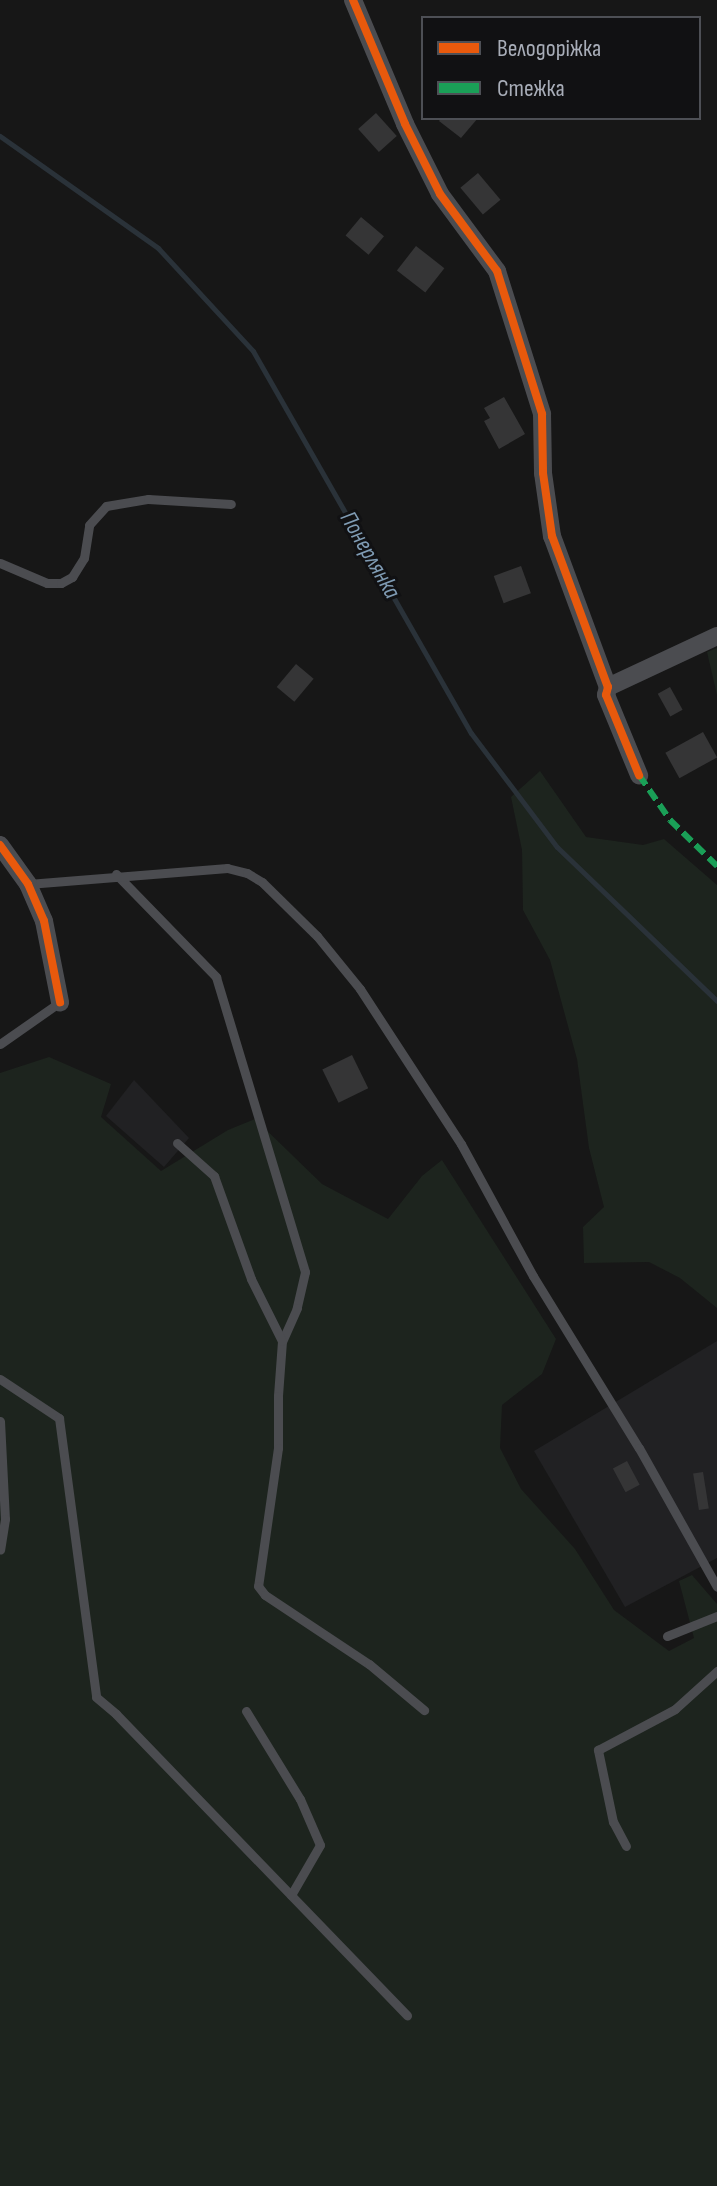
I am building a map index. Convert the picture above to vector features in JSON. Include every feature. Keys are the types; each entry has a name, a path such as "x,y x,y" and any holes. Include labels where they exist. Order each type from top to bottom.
{"street":[{"path":"353,0 405,124 440,194 497,271 542,414 543,473 552,536 608,687 606,695 639,775"},
{"path":"608,687 717,636"},
{"path":"0,845 28,884 44,921 60,1002"}],"lane":[{"path":"0,563 47,583 61,583 72,577 84,558 89,525 106,506 148,499 231,504"},
{"path":"28,884 202,868 247,873 262,882 317,936 360,989 461,1144 533,1276 639,1448 717,1587"},
{"path":"116,874 216,977 305,1272 297,1308 282,1341 278,1448 258,1586 265,1595 369,1664 424,1710"},
{"path":"0,1044 60,1002"},
{"path":"177,1143 214,1176 251,1279 282,1341"},
{"path":"0,1379 59,1418 96,1697 407,2015"},
{"path":"0,1421 5,1519 0,1550"},
{"path":"667,1636 717,1616"},
{"path":"626,1846 613,1822 598,1750 675,1709 717,1671"},
{"path":"246,1711 300,1799 320,1845 318,1855 309,1861 291,1895"}],"shaded area":[{"path":"717,648 717,695 707,652"},
{"path":"540,771 586,837 643,845 664,839 717,885 717,1308 680,1278 649,1262 584,1263 583,1227 604,1207 589,1148 577,1059 550,960 523,910 522,850 511,797"},
{"path":"49,1057 111,1084 101,1117 161,1171 228,1130 255,1119 322,1184 388,1219 422,1176 442,1160 556,1339 542,1374 502,1405 500,1448 521,1489 575,1549 614,1610 669,1651 694,1638 679,1581 692,1575 717,1604 717,2186 0,2186 0,1073"},
{"path":"134,1080 189,1138 164,1167 106,1116"},
{"path":"717,1341 717,1558 625,1607 534,1451"}],"building":[{"path":"376,113 397,136 379,152 358,129"},
{"path":"440,120 476,120 461,138"},
{"path":"478,173 500,200 483,215 460,188"},
{"path":"361,217 384,236 369,255 346,235"},
{"path":"416,246 444,268 425,293 397,270"},
{"path":"504,397 525,434 499,449 484,421 490,418 484,408"},
{"path":"521,566 531,593 504,603 494,576"},
{"path":"296,664 314,679 294,702 277,687"},
{"path":"670,687 683,710 670,717 658,694"},
{"path":"703,732 717,757 679,778 665,753"},
{"path":"352,1055 368,1088 339,1103 322,1069"},
{"path":"627,1461 640,1485 626,1492 613,1469"},
{"path":"703,1472 709,1509 699,1510 693,1474"}],"waterway":[{"name":"Понерлянка","path":"0,136 158,248 253,351 471,733 557,847 717,1001"}],"marked path":[{"path":"639,775 670,820 717,866"}],"cycle path":[{"path":"353,0 405,124 440,194 497,271 542,414 543,473 552,536 608,687 606,695 639,775"},
{"path":"0,845 28,884 44,921 60,1002"}]}
